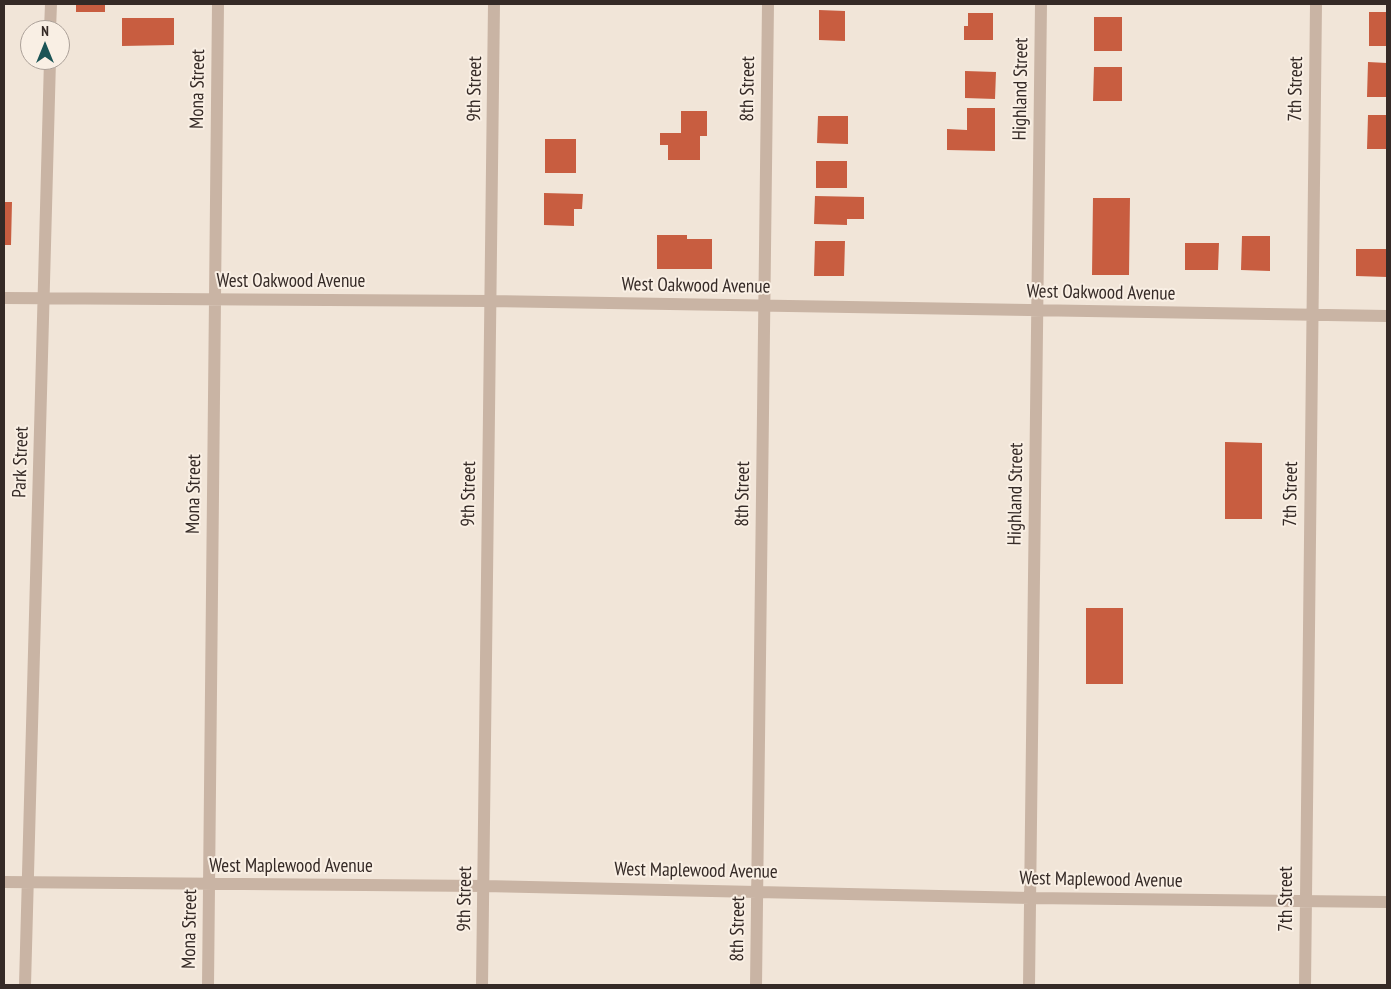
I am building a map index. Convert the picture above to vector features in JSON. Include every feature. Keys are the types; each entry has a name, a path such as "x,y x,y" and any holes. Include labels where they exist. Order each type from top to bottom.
{"street":[{"path":"50,20 51,4"},
{"name":"Mona Street","path":"208,985 218,4"},
{"name":"9th Street","path":"482,985 494,4"},
{"name":"8th Street","path":"756,985 768,4"},
{"name":"Highland Street","path":"1029,985 1041,4"},
{"name":"7th Street","path":"1304,985 1316,4"},
{"name":"Park Street","path":"25,985 50,70"},
{"name":"West Oakwood Avenue","path":"4,298 214,301 490,301 1387,316"},
{"name":"West Maplewood Avenue","path":"4,882 484,886 1030,898 1387,902"}],"building":[{"path":"76,4 105,4 105,12 76,12"},
{"path":"819,10 845,11 845,41 819,40"},
{"path":"1369,12 1387,12 1387,46 1369,46"},
{"path":"968,13 993,13 993,40 964,40 964,26 968,26"},
{"path":"1094,17 1122,17 1122,51 1094,51"},
{"path":"122,18 174,18 174,45 122,46"},
{"path":"1368,62 1387,63 1387,97 1367,97"},
{"path":"1094,67 1122,67 1122,101 1093,101"},
{"path":"965,71 996,72 995,99 965,98"},
{"path":"967,108 995,108 995,151 947,150 947,129 967,130"},
{"path":"681,111 707,111 707,136 700,136 700,160 668,160 668,145 660,145 660,133 681,133"},
{"path":"1368,115 1387,115 1387,149 1367,149"},
{"path":"818,116 848,116 848,144 817,143"},
{"path":"545,139 576,139 576,173 545,173"},
{"path":"816,161 847,161 847,188 816,188"},
{"path":"544,193 583,194 582,209 574,209 574,226 544,225"},
{"path":"815,196 864,197 864,219 847,219 847,225 814,224"},
{"path":"1093,198 1130,198 1129,275 1092,275"},
{"path":"4,202 12,202 11,245 4,245"},
{"path":"657,235 687,235 687,239 712,239 712,269 657,269"},
{"path":"1242,236 1270,236 1270,271 1241,270"},
{"path":"815,241 845,241 844,276 814,276"},
{"path":"1185,243 1219,243 1218,270 1185,270"},
{"path":"1356,249 1387,249 1387,277 1356,276"},
{"path":"1225,442 1262,443 1262,519 1225,519"},
{"path":"1086,608 1123,608 1123,684 1086,684"}]}
